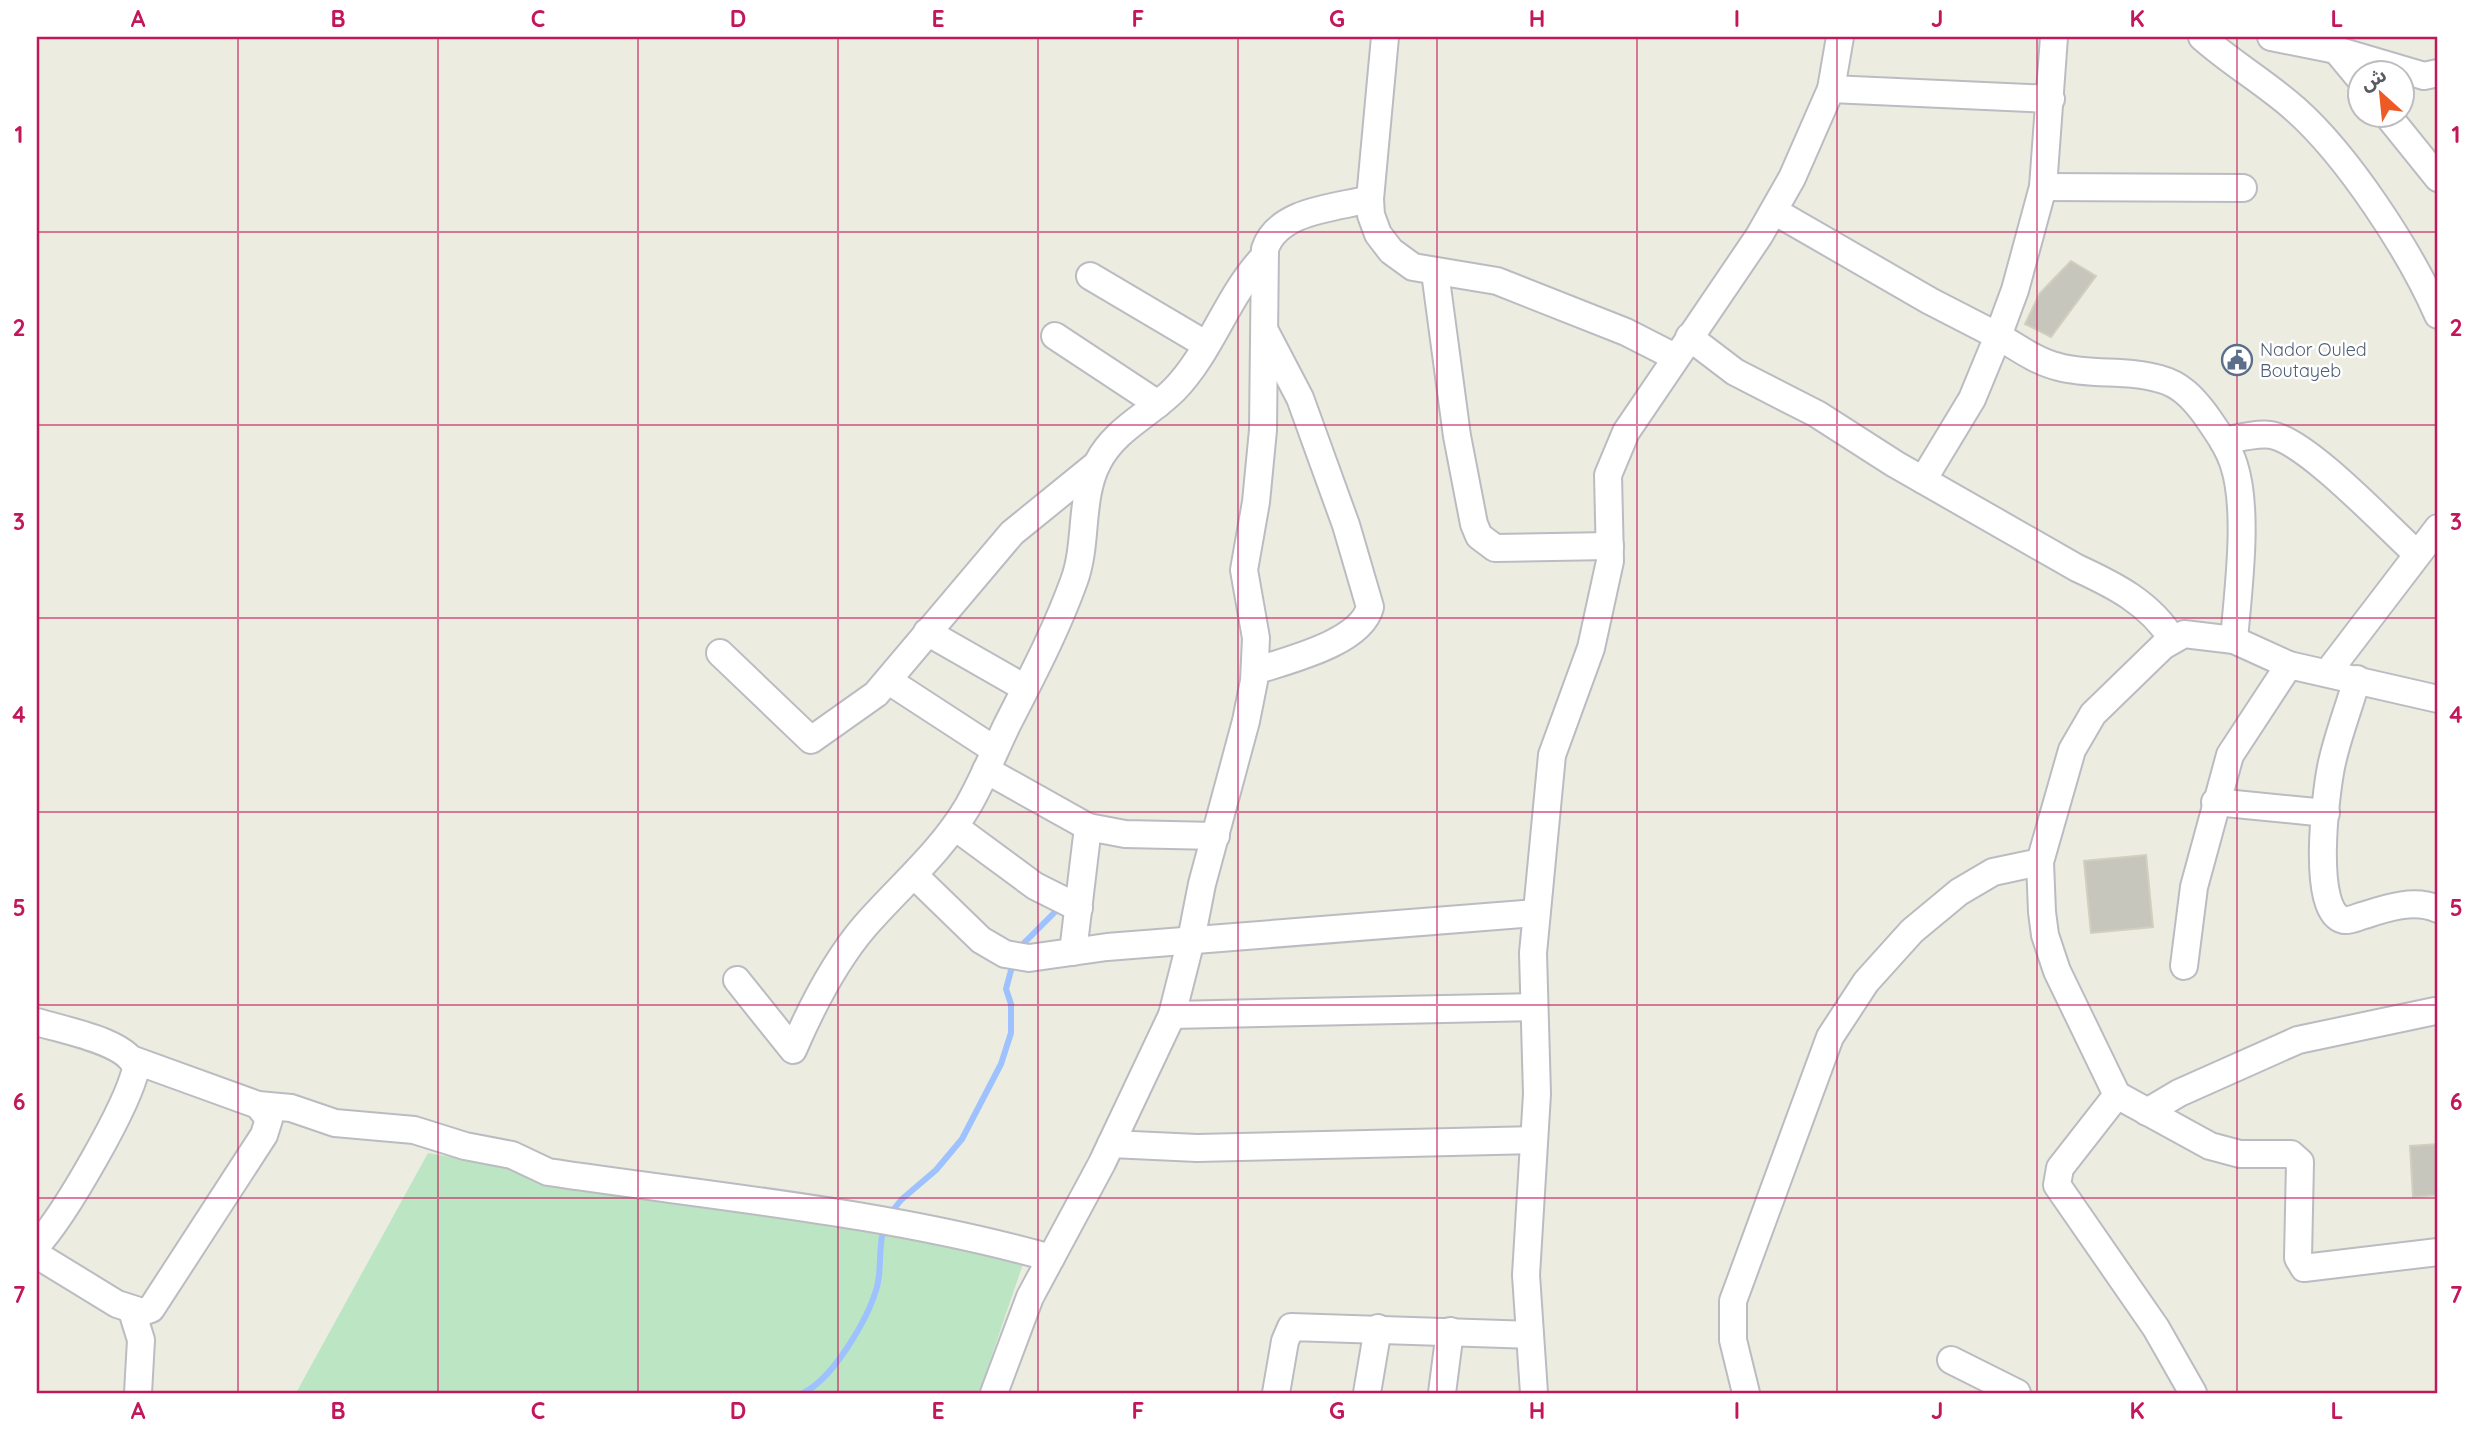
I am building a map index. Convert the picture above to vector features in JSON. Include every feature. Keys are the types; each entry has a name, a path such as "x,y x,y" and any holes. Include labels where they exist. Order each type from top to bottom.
{"street":[{"path":"1385,37 1370,199 1371,215 1385,244 1413,267 1496,281 1626,332 1708,354 1735,372 1817,414 1923,480 2077,568 2106,581 2145,606 2172,639"},
{"path":"1534,1393 1526,1275 1537,1094 1532,1007 1536,913 1552,755 1591,648 1606,583 1610,546 1608,475 1626,432 1774,211 1831,89 1840,37"},
{"path":"1923,480 1972,399 1988,366 2015,290 2043,187 2054,37"},
{"path":"2202,37 2280,95 2329,142 2418,272 2438,315"},
{"path":"2271,37 2336,50 2424,76 2438,73"},
{"path":"2336,50 2346,62"},
{"path":"1831,89 2051,99"},
{"path":"2399,130 2438,178"},
{"path":"2043,187 2244,188"},
{"path":"994,1393 1030,1297 1111,1144 1172,1015 1202,884 1246,722 1255,671 1256,638 1244,570 1256,502 1263,430 1265,332 1262,259 1269,238 1279,226 1307,214 1370,199"},
{"path":"1774,211 1930,302 2038,359 2060,368 2133,373 2162,379 2181,388 2193,399 2223,441 2234,464 2240,493 2234,640"},
{"path":"720,653 811,740 858,710 889,681 1012,533 1097,464 1118,436 1182,381 1245,276 1262,259"},
{"path":"1436,272 1457,436 1474,524 1479,536 1495,548 1610,546"},
{"path":"1090,276 1205,344"},
{"path":"1255,671 1303,655 1354,631 1367,618 1370,607 1346,525 1300,398 1265,332"},
{"path":"1055,336 1158,404"},
{"path":"2223,441 2270,435 2290,443 2312,458 2417,554"},
{"path":"737,980 793,1050 822,992 856,938 955,827 1026,688 1075,579 1084,542 1090,482 1097,464"},
{"path":"2328,672 2438,528"},
{"path":"927,632 1026,688"},
{"path":"2438,699 2357,678 2289,665 2234,640 2184,634 2172,639 2094,714 2079,734 2040,862 2045,935 2057,971 2117,1095 2210,1146 2240,1154 2291,1154 2298,1158 2298,1258 2304,1268 2374,1257 2438,1252"},
{"path":"2184,966 2194,887 2215,802 2230,755 2289,665"},
{"path":"2357,678 2331,766 2322,849 2328,903 2334,915 2348,920 2388,908 2419,903 2438,909"},
{"path":"889,681 991,760 1088,827 1125,834 1216,835"},
{"path":"2215,802 2326,813"},
{"path":"955,827 1035,886 1079,908"},
{"path":"1073,952 1088,827"},
{"path":"1746,1393 1733,1340 1733,1301 1830,1037 1866,982 1912,932 1950,900 1993,872 2040,862"},
{"path":"914,875 981,940 1005,954 1029,958 1191,940 1536,913"},
{"path":"1172,1015 1532,1007"},
{"path":"2147,1112 2179,1093 2298,1040 2435,1011"},
{"path":"37,1022 108,1044 131,1059 258,1105 291,1108 335,1123 414,1130 465,1146 512,1155 548,1172 886,1221 986,1240 1051,1258"},
{"path":"37,1245 105,1137 136,1072 131,1059"},
{"path":"2117,1095 2060,1168 2057,1185 2156,1328 2193,1393"},
{"path":"37,1255 132,1311 151,1308 264,1135 269,1119 258,1105"},
{"path":"1111,1144 1197,1148 1534,1140"},
{"path":"132,1311 141,1340 138,1393"},
{"path":"1276,1393 1285,1341 1291,1327 1530,1335"},
{"path":"1367,1393 1378,1328"},
{"path":"1442,1393 1450,1331"},
{"path":"1951,1360 2017,1393"}],"green space":[{"path":"428,1153 1025,1258 979,1393 296,1393"}],"building":[{"path":"2071,261 2096,276 2051,337 2025,324 2040,293"},
{"path":"2146,855 2153,927 2091,933 2084,861"},
{"path":"2438,1144 2438,1195 2413,1197 2410,1146"}],"waterway":[{"path":"1018,949 1062,905"},
{"path":"890,1214 901,1200 936,1170 962,1139 1001,1064 1011,1033 1011,1004 1006,989 1013,963"},
{"path":"803,1393 814,1386 837,1362 866,1315 877,1287 884,1227"}],"place":[{"name":"Nador Ouled Boutayeb","path":"2237,360"}]}
